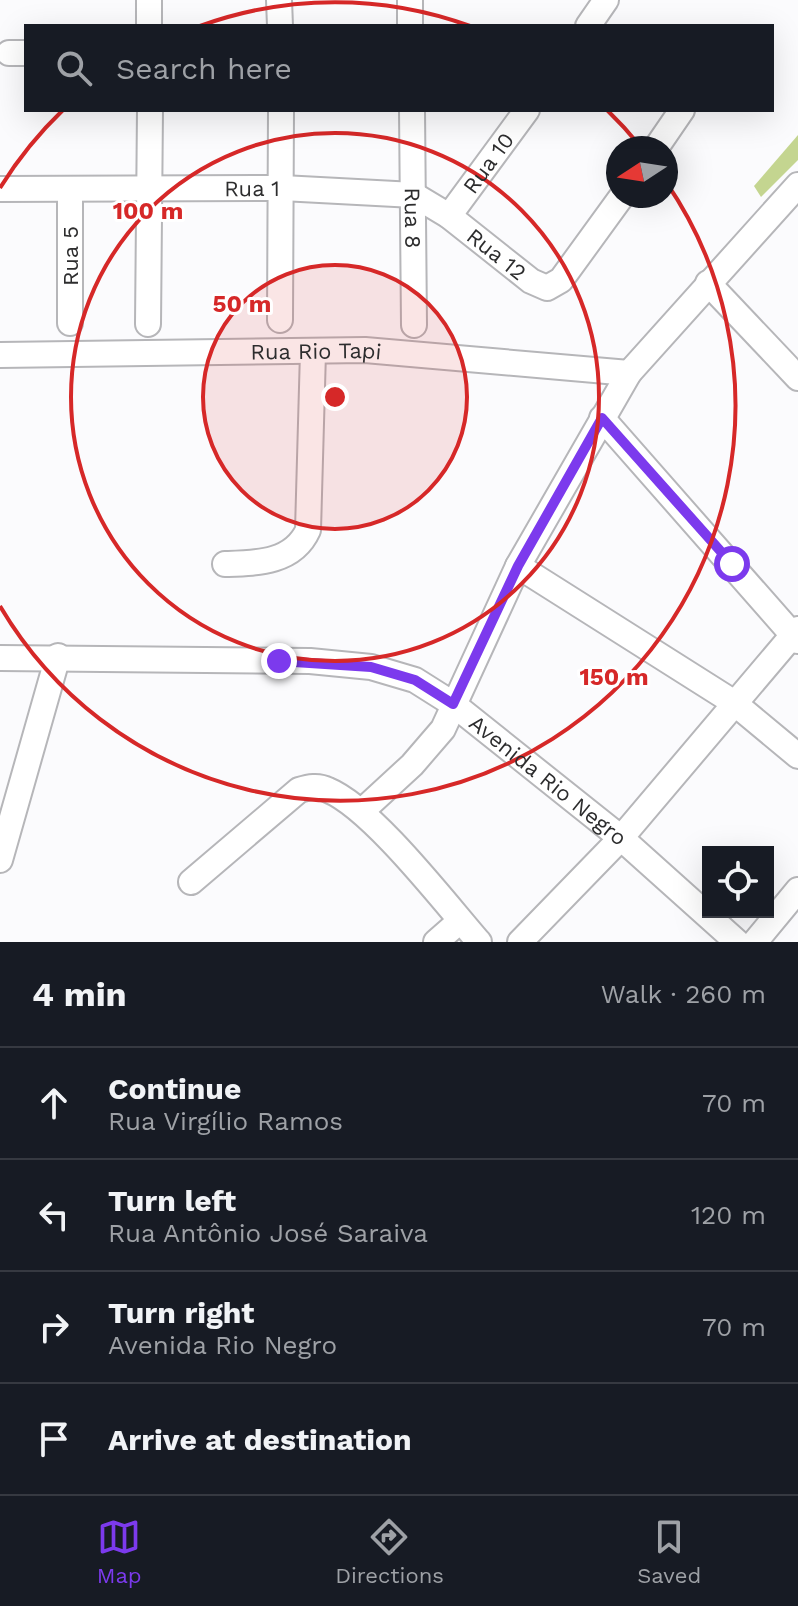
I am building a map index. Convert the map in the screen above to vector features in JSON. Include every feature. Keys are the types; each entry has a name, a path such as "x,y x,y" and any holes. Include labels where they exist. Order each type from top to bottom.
{"street":[{"path":"149,0 149,24"},
{"path":"279,0 280,24"},
{"path":"410,0 410,24"},
{"path":"589,24 606,0"},
{"path":"148,324 150,112"},
{"path":"280,320 281,112"},
{"name":"Rua 8","path":"412,112 414,325"},
{"name":"Rua 10","path":"449,216 526,112"},
{"path":"664,136 681,112"},
{"path":"362,811 412,765 443,729 518,566 629,373 798,185"},
{"name":"Rua 1","path":"0,189 282,188 414,195 449,216"},
{"name":"Rua 5","path":"70,189 70,323"},
{"name":"Rua 12","path":"449,216 518,272 547,288 561,280 613,208"},
{"path":"708,283 798,378"},
{"name":"Rua Rio Tapi","path":"0,355 365,350 629,373"},
{"path":"225,564 254,563 290,553 302,544 308,530 313,352"},
{"path":"520,942 621,838 733,702 796,635 602,418"},
{"path":"518,566 733,702 798,756"},
{"path":"0,860 58,656"},
{"name":"Avenida Rio Negro","path":"0,658 58,656 310,661 371,667 415,680 453,704 621,838 737,942"},
{"path":"191,882 299,790 312,786 328,789 362,811 479,942"},
{"path":"755,942 798,890"},
{"path":"436,942 460,921"}],"green space":[{"path":"798,135 798,160 761,197 754,186"}],"route":[{"path":"279,661 371,667 415,680 453,704 518,566 602,418 732,564"}]}
